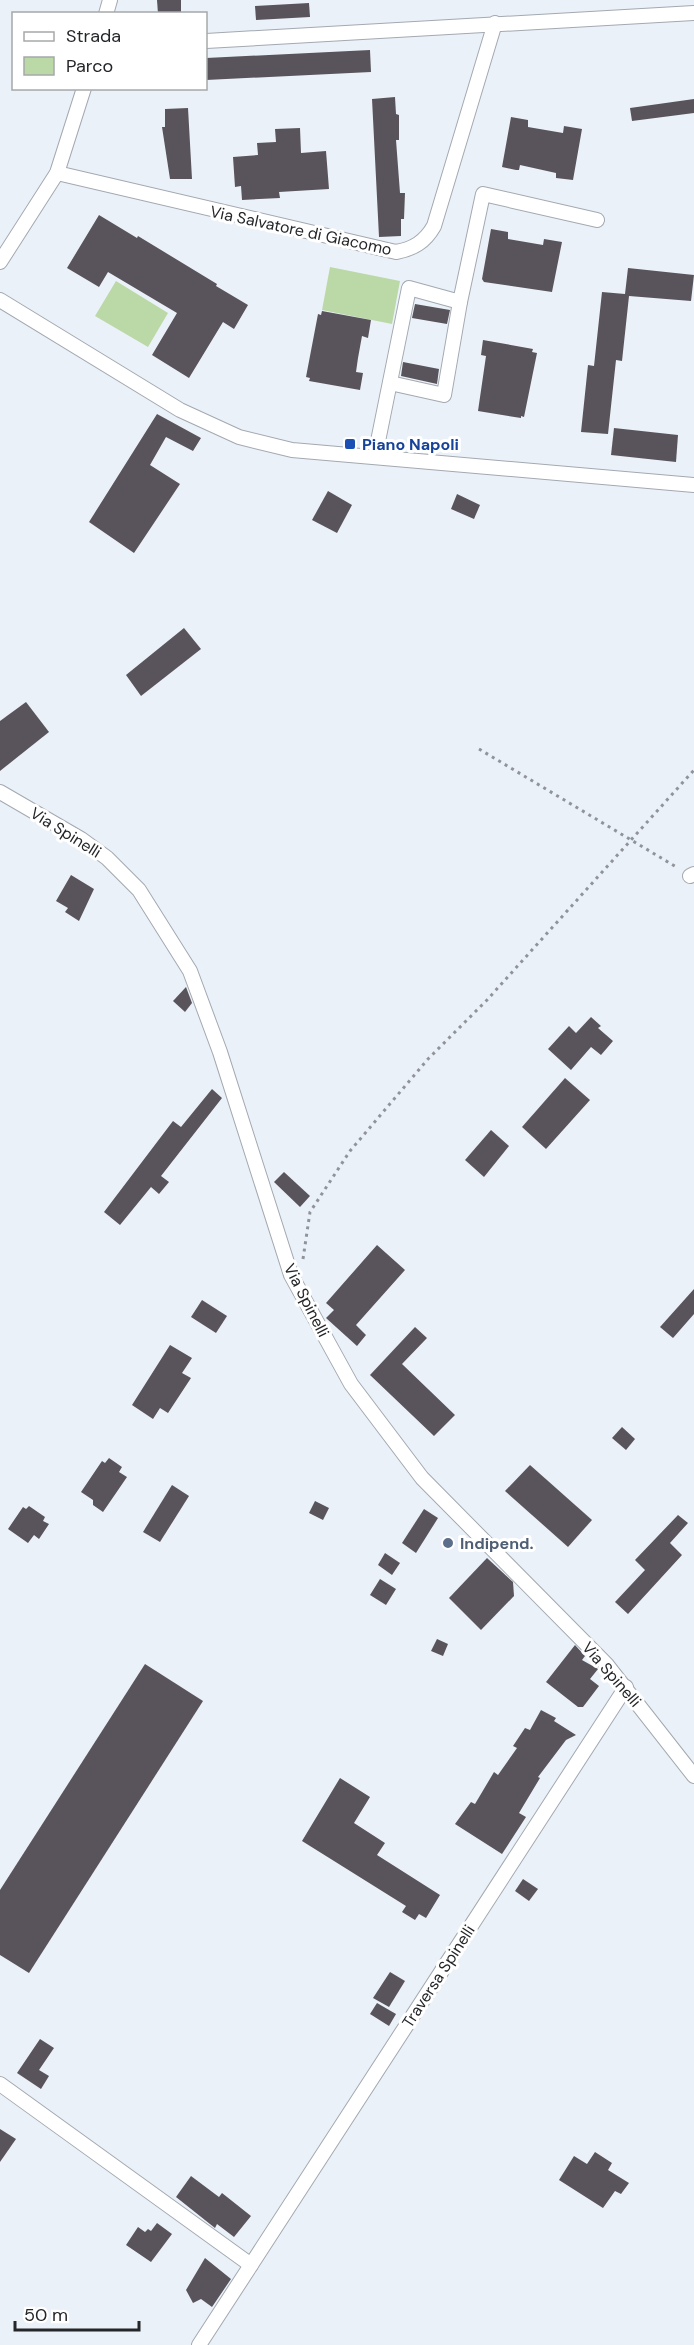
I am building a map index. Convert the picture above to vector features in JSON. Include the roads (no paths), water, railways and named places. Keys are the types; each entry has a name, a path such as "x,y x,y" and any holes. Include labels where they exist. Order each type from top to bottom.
{"street":[{"path":"207,41 694,13"},
{"name":"Via Salvatore di Giacomo","path":"57,173 279,226 396,252 404,251 420,243 434,226 495,23"},
{"path":"0,262 57,173 83,90"},
{"path":"390,383 444,395 460,302 483,194 597,220"},
{"path":"375,456 409,288 460,302"},
{"path":"0,300 180,410 239,437 292,450 694,484"},
{"name":"Via Spinelli","path":"0,792 81,839 106,858 139,890 174,942 190,971 216,1042 291,1275 351,1384 422,1478 608,1665 694,1776"},
{"name":"Traversa Spinelli","path":"199,2345 626,1687"},
{"path":"0,2084 251,2265"}],"place":[{"name":"Piano Napoli","path":"350,444"},
{"name":"Indipend.","path":"448,1543"}]}
